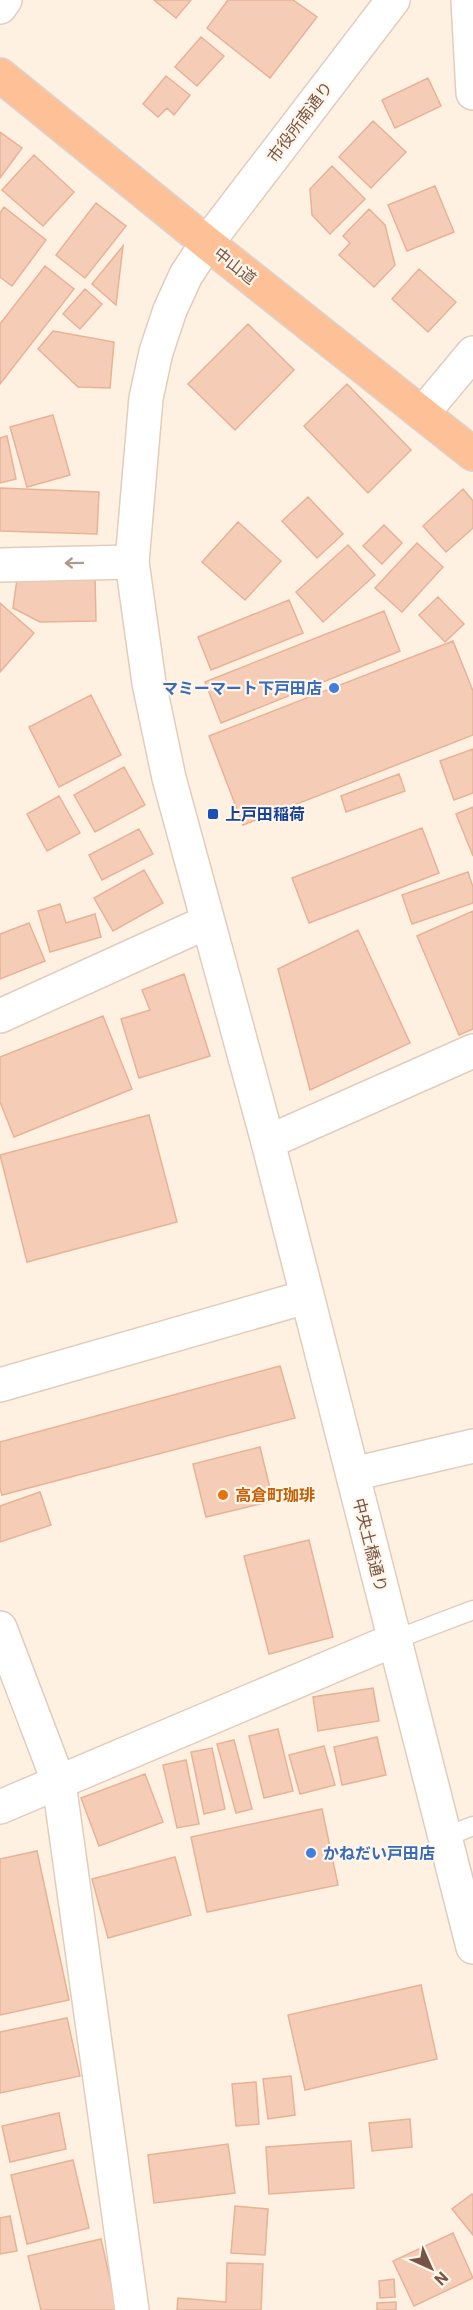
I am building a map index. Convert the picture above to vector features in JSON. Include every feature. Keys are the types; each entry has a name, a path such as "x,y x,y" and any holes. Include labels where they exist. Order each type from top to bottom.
{"highway":[{"name":"中山道","path":"0,75 473,454"}],"street":[{"path":"0,7 5,0"},
{"name":"市役所南通り","path":"132,562 146,398 156,352 170,310 186,275 207,243 393,0"},
{"path":"468,0 473,93"},
{"path":"423,414 473,353"},
{"path":"0,565 132,562"},
{"name":"中央土橋通り","path":"132,562 149,683 169,778 268,1142 394,1641 459,1832 473,1947"},
{"path":"0,1016 207,922"},
{"path":"268,1142 473,1051"},
{"path":"0,1385 306,1297"},
{"path":"353,1474 473,1446"},
{"path":"0,1628 59,1783 132,2310"},
{"path":"0,1807 394,1641"}],"lane":[{"path":"394,1641 473,1610"}],"building":[{"path":"154,0 191,0 176,18"},
{"path":"228,0 293,0 317,17 270,78 207,28"},
{"path":"201,37 224,56 197,86 175,67"},
{"path":"166,76 190,95 174,115 167,108 158,117 143,104"},
{"path":"428,78 441,106 395,128 382,100"},
{"path":"373,121 406,152 371,188 339,157"},
{"path":"0,132 22,148 0,178"},
{"path":"34,155 74,192 43,226 2,190"},
{"path":"332,166 365,199 330,234 312,215 310,189"},
{"path":"435,186 454,232 407,251 388,205"},
{"path":"96,203 126,226 85,278 56,255"},
{"path":"4,207 46,240 12,286 0,277 0,213"},
{"path":"369,209 385,225 395,265 374,287 339,255 350,243 343,236"},
{"path":"123,246 116,305 92,284"},
{"path":"45,266 74,289 0,384 0,324"},
{"path":"419,269 456,302 428,332 392,299"},
{"path":"85,289 102,304 80,329 63,314"},
{"path":"248,324 294,370 235,430 188,384"},
{"path":"53,331 114,342 110,388 78,387 38,349"},
{"path":"347,384 411,450 368,493 304,426"},
{"path":"53,415 70,475 27,487 10,427"},
{"path":"7,436 16,479 0,483 0,438"},
{"path":"0,488 99,492 97,534 0,531"},
{"path":"463,489 473,501 473,528 446,552 423,526"},
{"path":"308,497 343,534 317,558 282,521"},
{"path":"238,522 281,561 245,600 202,562"},
{"path":"384,525 402,543 382,564 363,546"},
{"path":"417,543 443,567 402,612 375,588"},
{"path":"348,545 375,575 323,622 296,592"},
{"path":"95,576 96,621 40,622 13,608 17,579"},
{"path":"438,597 464,624 445,642 419,615"},
{"path":"289,600 303,633 211,670 198,637"},
{"path":"0,603 34,633 0,672"},
{"path":"384,611 400,651 221,723 205,682"},
{"path":"453,641 473,691 473,735 243,825 209,736"},
{"path":"91,695 121,755 59,787 29,727"},
{"path":"473,749 473,793 454,800 440,761"},
{"path":"124,767 145,805 95,832 74,795"},
{"path":"399,774 405,791 346,812 341,796"},
{"path":"59,796 80,833 47,851 27,814"},
{"path":"473,807 473,856 456,814"},
{"path":"422,828 439,873 309,923 292,878"},
{"path":"139,829 153,854 102,880 89,855"},
{"path":"144,870 163,903 113,931 94,898"},
{"path":"468,872 473,887 473,903 412,924 402,895"},
{"path":"60,904 66,923 95,914 101,937 50,952 38,911"},
{"path":"473,911 473,1029 459,1035 417,936"},
{"path":"29,923 45,961 0,979 0,934"},
{"path":"358,930 410,1043 310,1090 278,969"},
{"path":"184,974 210,1056 139,1078 121,1019 150,1010 142,990"},
{"path":"103,1016 132,1089 14,1137 0,1102 0,1057"},
{"path":"149,1115 177,1222 27,1262 0,1155"},
{"path":"280,1366 295,1418 2,1495 0,1442"},
{"path":"260,1447 273,1501 206,1517 193,1464"},
{"path":"40,1492 51,1525 0,1542 0,1506"},
{"path":"309,1540 333,1637 269,1654 244,1556"},
{"path":"373,1688 379,1721 318,1731 313,1697"},
{"path":"278,1729 293,1791 264,1798 249,1736"},
{"path":"377,1737 386,1775 342,1785 334,1747"},
{"path":"234,1740 252,1809 236,1813 217,1744"},
{"path":"324,1746 335,1785 300,1794 289,1755"},
{"path":"212,1748 225,1809 204,1814 191,1752"},
{"path":"186,1760 199,1824 177,1828 163,1765"},
{"path":"145,1774 163,1822 99,1846 81,1798"},
{"path":"322,1809 338,1885 207,1912 191,1837"},
{"path":"37,1851 69,2000 0,2015 0,1859"},
{"path":"175,1857 191,1915 108,1938 92,1879"},
{"path":"421,1985 437,2059 305,2090 288,2015"},
{"path":"67,2018 80,2076 0,2093 0,2032"},
{"path":"291,2076 295,2115 268,2119 263,2079"},
{"path":"256,2082 259,2124 236,2126 232,2084"},
{"path":"59,2113 66,2149 10,2162 2,2126"},
{"path":"410,2119 412,2147 372,2151 369,2123"},
{"path":"351,2141 354,2188 269,2194 266,2147"},
{"path":"228,2144 235,2193 154,2203 148,2155"},
{"path":"73,2160 89,2228 27,2244 11,2175"},
{"path":"473,2195 473,2235 452,2209"},
{"path":"235,2206 268,2209 265,2255 231,2253"},
{"path":"10,2216 17,2251 0,2254 0,2218"},
{"path":"453,2233 473,2278 414,2306 393,2261"},
{"path":"101,2239 117,2310 41,2310 28,2256"},
{"path":"227,2263 263,2264 261,2310 177,2310 178,2298 226,2302"},
{"path":"394,2279 395,2297 380,2298 379,2281"},
{"path":"396,2302 396,2310 377,2310 377,2303"}],"place":[{"name":"マミーマート下戸田店","path":"334,688"},
{"name":"上戸田稲荷","path":"213,814"},
{"name":"高倉町珈琲","path":"223,1495"},
{"name":"かねだい戸田店","path":"311,1853"}]}
